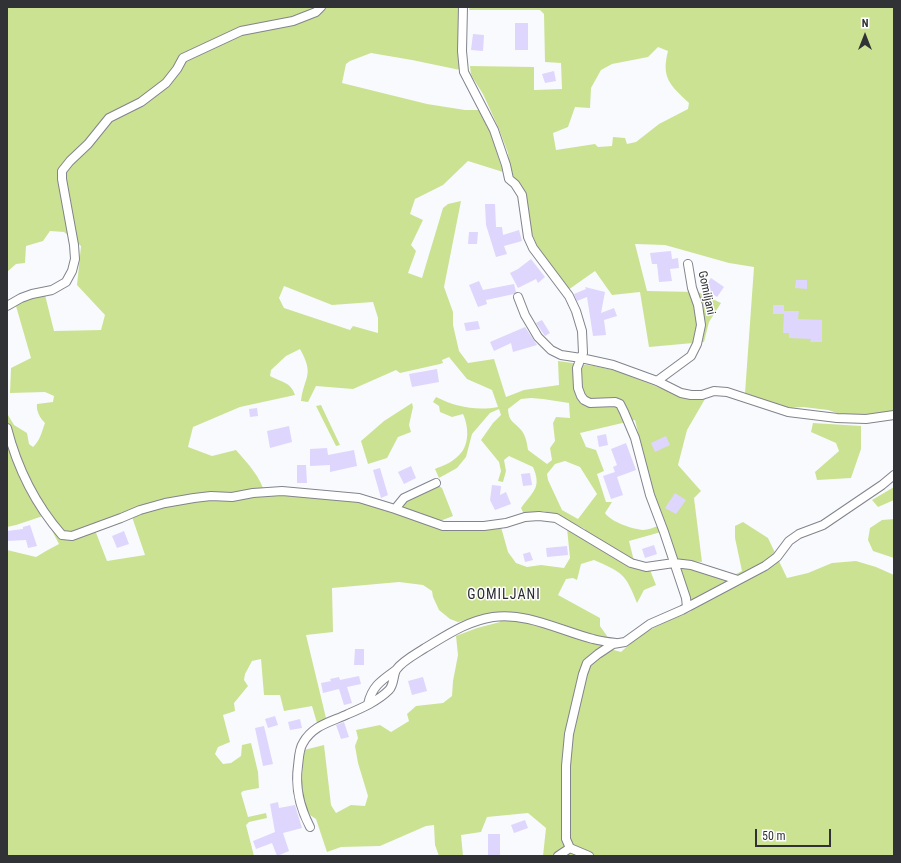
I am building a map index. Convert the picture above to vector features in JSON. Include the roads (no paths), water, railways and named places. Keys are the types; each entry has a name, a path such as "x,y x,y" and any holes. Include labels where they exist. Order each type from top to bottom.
{"street":[{"path":"7,306 32,294 52,290 66,282 72,272 75,258 74,245 62,179 62,171 88,144 109,118 141,102 166,83 177,69 183,58 241,31 293,21 316,12 321,7"},
{"path":"463,7 462,51 464,72 494,130 506,165 508,178 515,184 522,195 528,237 533,248 569,296 576,311 582,331 583,353 577,368 578,388 581,396 590,403 615,402 620,404 624,412 635,438 650,495 686,598 687,607"},
{"name":"Gomiljani","path":"657,381 691,356 697,344 701,325 698,305 692,288 688,264"},
{"path":"518,297 525,315 538,337 551,350 561,355 613,365 657,381 681,393 702,395 714,391 726,392 788,412 837,418 866,419 894,415"},
{"path":"7,428 16,459 29,486 62,535 72,536 140,510 165,503 199,497 232,497 253,493 282,491 359,498 443,526 484,526 506,523 525,517 539,516 556,518 632,563 646,567 674,563 691,565 738,580"},
{"path":"310,827 298,798 297,772 302,743 321,725 347,715 368,704 391,689 396,670 411,656 451,631 473,622 494,617 515,617 562,629 592,639 616,643 625,642 650,624 687,607 765,566 777,557 789,541 799,534 823,525 882,485 894,475"},
{"path":"395,509 404,498 436,483"},
{"path":"589,856 570,848 566,838 566,766 569,734 587,663 616,643"},
{"path":"558,856 570,848"}],"district":[{"name":"GOMILJANI","path":"504,595"}]}
